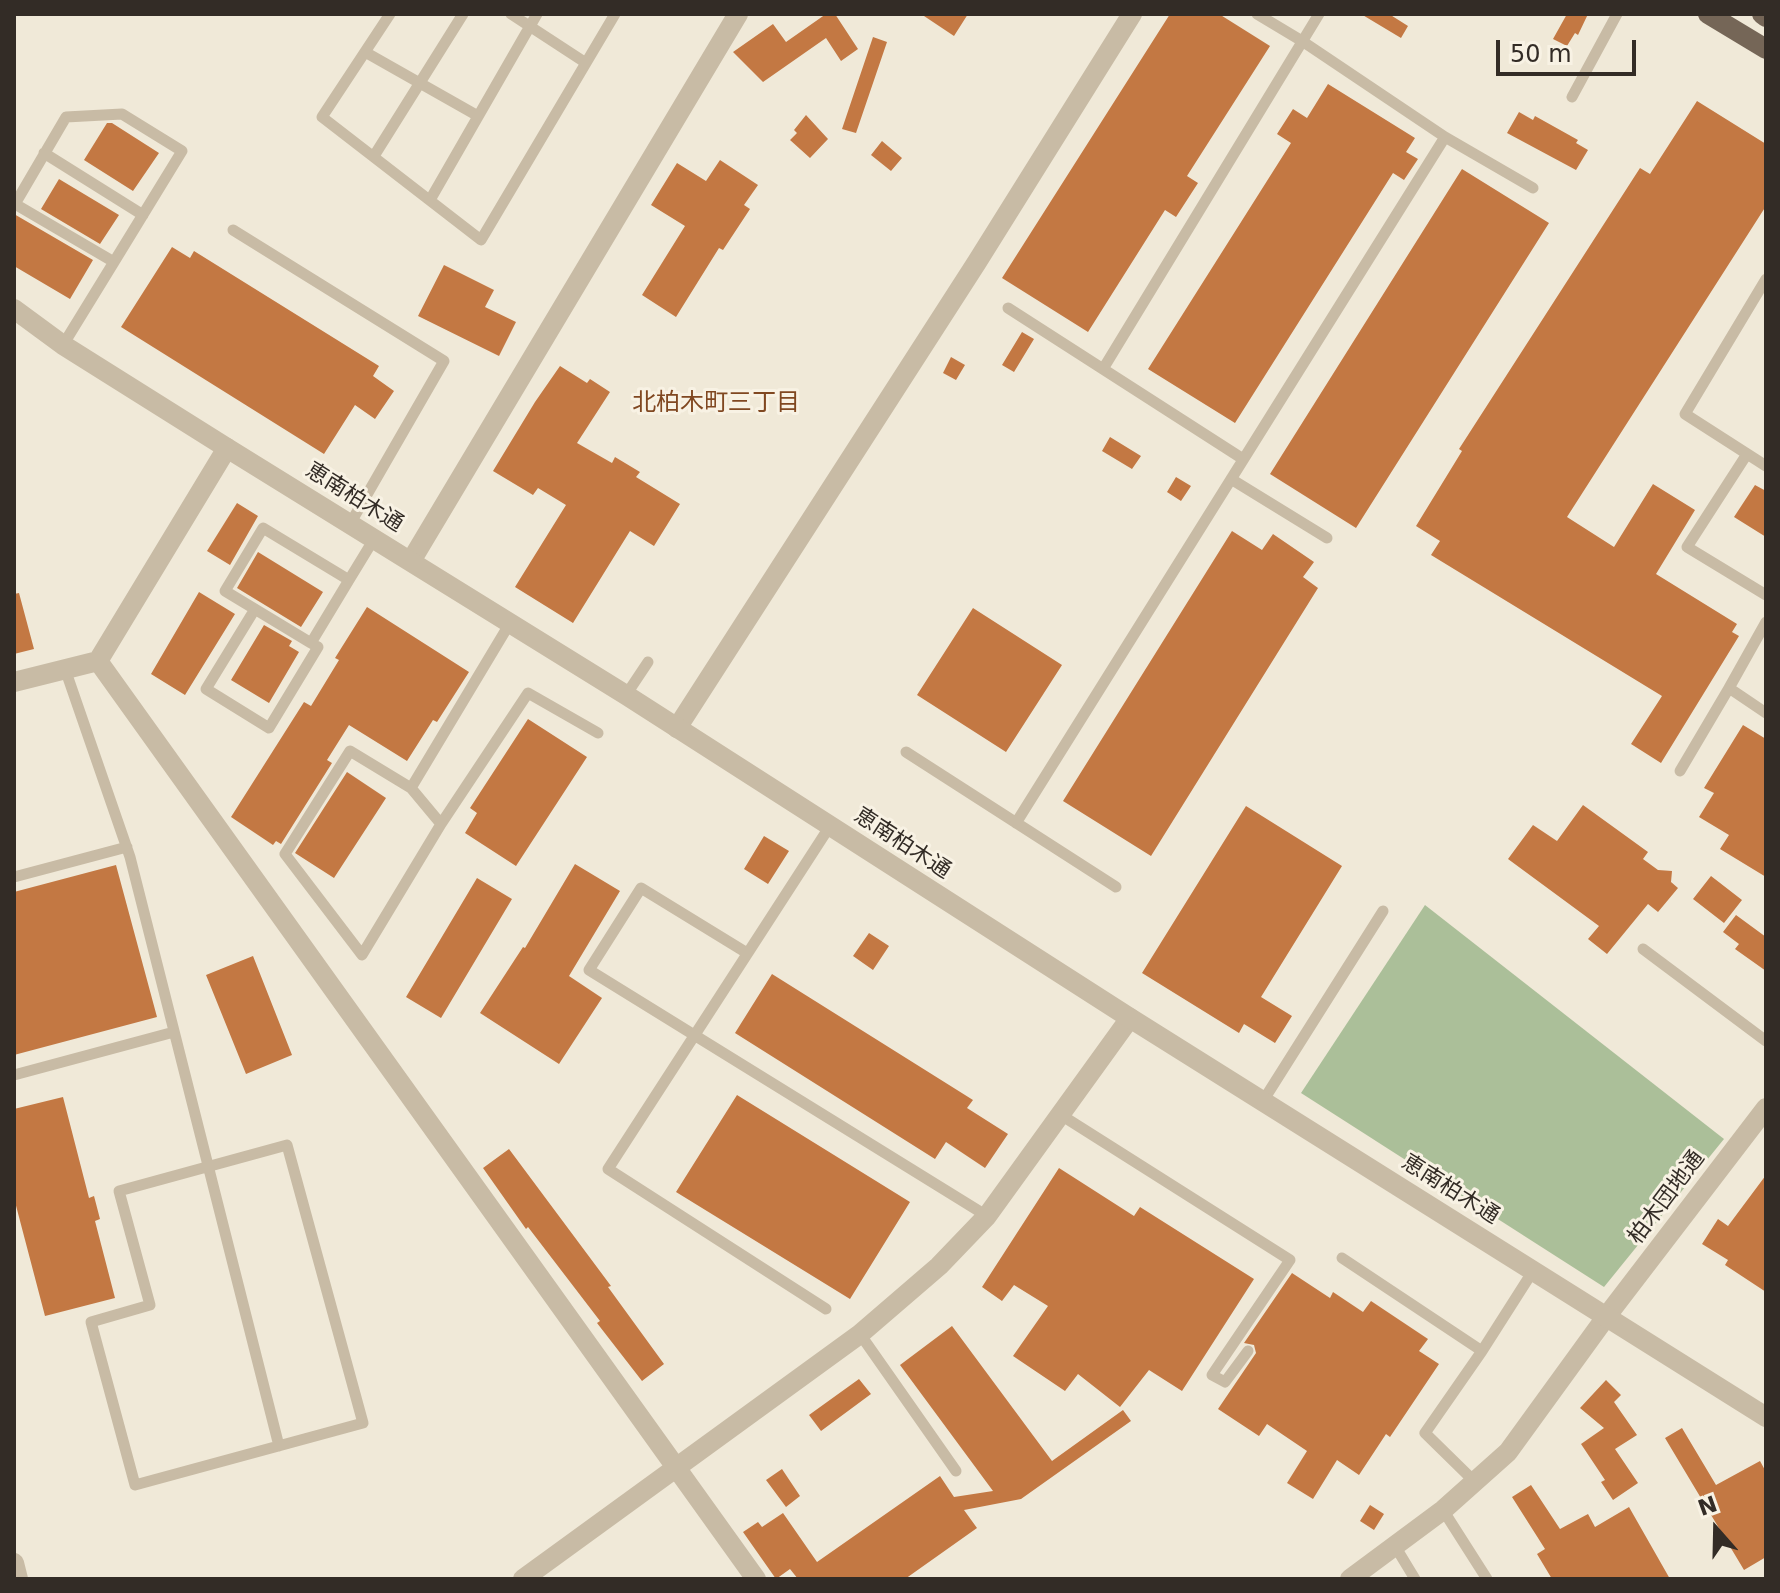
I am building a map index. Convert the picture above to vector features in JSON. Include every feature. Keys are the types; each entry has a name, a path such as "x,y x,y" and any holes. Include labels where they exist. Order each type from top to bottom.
{"main road":[{"path":"1708,14 1766,49"}],"street":[{"path":"411,561 738,14"},
{"path":"677,728 977,262 1132,14"},
{"name":"恵南柏木通","path":"14,309 63,345 626,695 1130,1018 1766,1417"},
{"path":"14,682 98,661 227,448"},
{"path":"98,661 756,1579"},
{"path":"523,1579 860,1334 939,1266 987,1216 1130,1018"},
{"name":"柏木団地通","path":"1350,1579 1476,1484 1508,1452 1606,1317 1766,1108"},
{"path":"14,1563 18,1579"}],"lane":[{"path":"390,14 322,117 481,240 615,14"},
{"path":"374,156 463,14"},
{"path":"511,14 586,63"},
{"path":"430,200 537,14"},
{"path":"1257,14 1445,137 1533,188"},
{"path":"1103,369 1319,14"},
{"path":"1572,97 1617,14"},
{"path":"365,52 478,116"},
{"path":"63,345 143,215 182,151 122,114 66,117 15,204 114,262"},
{"path":"1016,823 1445,137"},
{"path":"44,153 143,215"},
{"path":"233,230 444,361 350,524"},
{"path":"1766,279 1685,414 1766,466"},
{"path":"1008,308 1243,459"},
{"path":"1747,454 1687,547 1766,595"},
{"path":"1231,479 1327,538"},
{"path":"255,609 206,689 269,728 318,647 311,643 255,609 225,591 263,528 349,580"},
{"path":"311,643 374,539"},
{"path":"1680,771 1766,622"},
{"path":"411,788 510,623"},
{"path":"626,695 648,662"},
{"path":"65,669 127,847 279,1446"},
{"path":"1729,688 1766,713"},
{"path":"441,824 411,788 350,751 285,854 362,955 441,824 528,693 598,733"},
{"path":"906,752 1116,887"},
{"path":"826,1309 608,1169 830,826"},
{"path":"14,877 127,847"},
{"path":"747,953 641,888 589,970 987,1216"},
{"path":"1263,1101 1383,911"},
{"path":"1643,949 1766,1041"},
{"path":"14,1075 174,1032"},
{"path":"1061,1115 1290,1260 1212,1375 1225,1382 1248,1351"},
{"path":"287,1145 363,1423 135,1485 91,1322 150,1305 119,1191 208,1167 287,1145"},
{"path":"1342,1258 1482,1351"},
{"path":"1476,1484 1425,1433 1533,1271"},
{"path":"860,1334 956,1471"},
{"path":"1443,1510 1487,1579"},
{"path":"1395,1546 1415,1579"}],"green space":[{"path":"1425,905 1724,1139 1604,1287 1301,1093"}],"building":[{"path":"826,14 835,14 858,49 841,61 826,38 763,82 733,52 773,24 786,42"},
{"path":"921,14 968,14 954,36"},
{"path":"1170,14 1219,14 1270,46 1187,176 1198,183 1176,217 1165,210 1088,332 1002,278"},
{"path":"1361,14 1389,14 1408,26 1401,38"},
{"path":"1567,14 1588,14 1578,35 1575,33 1567,46 1553,39"},
{"path":"873,37 887,42 856,133 842,129"},
{"path":"1328,84 1415,138 1406,152 1418,159 1404,180 1393,173 1235,423 1148,369 1291,143 1277,134 1293,109 1307,118"},
{"path":"1697,101 1766,144 1766,206 1567,517 1614,547 1653,484 1695,510 1656,574 1737,624 1732,632 1739,636 1661,763 1631,744 1662,696 1431,555 1440,541 1416,526 1462,451 1459,449 1640,168 1650,174"},
{"path":"1519,112 1533,120 1535,116 1578,140 1576,143 1588,150 1576,170 1507,133"},
{"path":"806,115 828,139 810,158 790,140"},
{"path":"107,123 112,123 159,153 133,191 84,160"},
{"path":"882,141 902,158 891,171 871,155"},
{"path":"720,160 758,185 744,205 750,209 723,250 719,248 676,317 642,295 685,226 651,205 677,163 706,181"},
{"path":"1462,169 1549,223 1356,528 1270,474"},
{"path":"59,179 119,215 100,244 41,209"},
{"path":"14,214 93,260 70,299 14,266"},
{"path":"172,247 190,258 194,251 379,366 373,376 394,391 375,419 355,405 324,454 121,327"},
{"path":"444,265 494,290 485,307 516,322 499,356 418,316"},
{"path":"1022,332 1034,339 1014,372 1002,365"},
{"path":"951,357 965,365 956,380 943,373"},
{"path":"560,366 587,383 590,379 610,392 577,443 612,463 615,457 640,472 636,477 680,504 654,546 630,531 573,623 515,587 566,505 538,488 533,495 493,471"},
{"path":"1110,437 1141,456 1132,469 1102,451"},
{"path":"1176,477 1191,486 1181,501 1167,492"},
{"path":"1755,485 1766,491 1766,537 1734,517"},
{"path":"237,503 258,516 230,565 207,551"},
{"path":"1232,531 1262,550 1273,534 1314,562 1303,577 1318,588 1151,856 1063,801"},
{"path":"258,552 323,592 301,627 237,588"},
{"path":"199,592 235,614 185,695 151,674"},
{"path":"19,593 34,649 14,654 14,594"},
{"path":"367,607 469,672 407,761 349,725 327,760 332,763 281,844 276,841 273,845 231,817 304,702 311,706 339,660 335,658"},
{"path":"973,608 1062,665 1006,752 917,695"},
{"path":"264,625 292,641 289,646 299,652 269,703 231,680"},
{"path":"528,719 587,757 516,866 465,833 477,813 470,808"},
{"path":"1743,725 1766,739 1766,877 1720,849 1729,835 1699,817 1714,793 1704,788"},
{"path":"347,772 386,798 334,878 295,853"},
{"path":"1583,805 1648,852 1643,859 1658,870 1672,871 1671,882 1678,888 1658,912 1648,904 1607,954 1588,939 1599,926 1508,859 1533,825 1557,841"},
{"path":"1246,806 1342,866 1261,997 1292,1016 1275,1043 1244,1024 1239,1033 1142,973"},
{"path":"764,836 789,851 768,884 744,869"},
{"path":"575,864 620,891 569,976 602,998 559,1064 480,1013 525,948"},
{"path":"116,865 157,1017 14,1055 14,892"},
{"path":"1711,876 1742,900 1724,923 1693,899"},
{"path":"477,878 512,899 441,1018 406,997"},
{"path":"1736,915 1766,937 1766,971 1735,949 1739,944 1723,932"},
{"path":"869,933 889,946 873,970 853,956"},
{"path":"253,956 292,1055 246,1074 206,975"},
{"path":"772,974 973,1100 967,1108 1008,1134 985,1168 946,1142 935,1159 735,1033"},
{"path":"737,1095 910,1202 850,1299 676,1192"},
{"path":"63,1097 89,1198 94,1196 100,1219 95,1221 115,1298 45,1316 14,1198 14,1109"},
{"path":"509,1149 611,1286 608,1287 664,1364 642,1381 483,1168"},
{"path":"1059,1168 1134,1216 1140,1207 1254,1279 1182,1391 1149,1370 1120,1407 1078,1374 1065,1391 1013,1356 1048,1306 1014,1285 1002,1301 982,1287"},
{"path":"1766,1175 1766,1292 1725,1265 1728,1260 1702,1244 1718,1219 1728,1226"},
{"path":"1292,1273 1330,1298 1333,1292 1363,1312 1371,1301 1428,1339 1419,1351 1439,1364 1390,1437 1386,1434 1359,1475 1337,1460 1313,1499 1287,1483 1307,1451 1267,1424 1259,1436 1218,1409 1256,1353 1254,1345 1244,1343"},
{"path":"952,1326 1052,1461 1123,1410 1131,1421 1021,1499 964,1510 977,1528 905,1579 798,1579 790,1569 776,1579 743,1532 758,1522 762,1527 783,1513 817,1562 940,1476 954,1497 993,1491 900,1365"},
{"path":"859,1379 871,1394 821,1431 809,1415"},
{"path":"1606,1380 1621,1395 1614,1402 1637,1435 1615,1449 1638,1483 1613,1500 1601,1482 1605,1480 1581,1444 1604,1428 1580,1408"},
{"path":"1682,1428 1716,1485 1760,1461 1766,1472 1766,1557 1744,1570 1665,1438"},
{"path":"782,1469 800,1496 786,1507 766,1480"},
{"path":"1531,1485 1560,1529 1588,1514 1595,1527 1629,1507 1670,1579 1552,1579 1537,1554 1545,1549 1512,1497"},
{"path":"1370,1505 1384,1514 1374,1530 1360,1521"}],"district":[{"name":"北柏木町三丁目","path":"716,404"}]}
